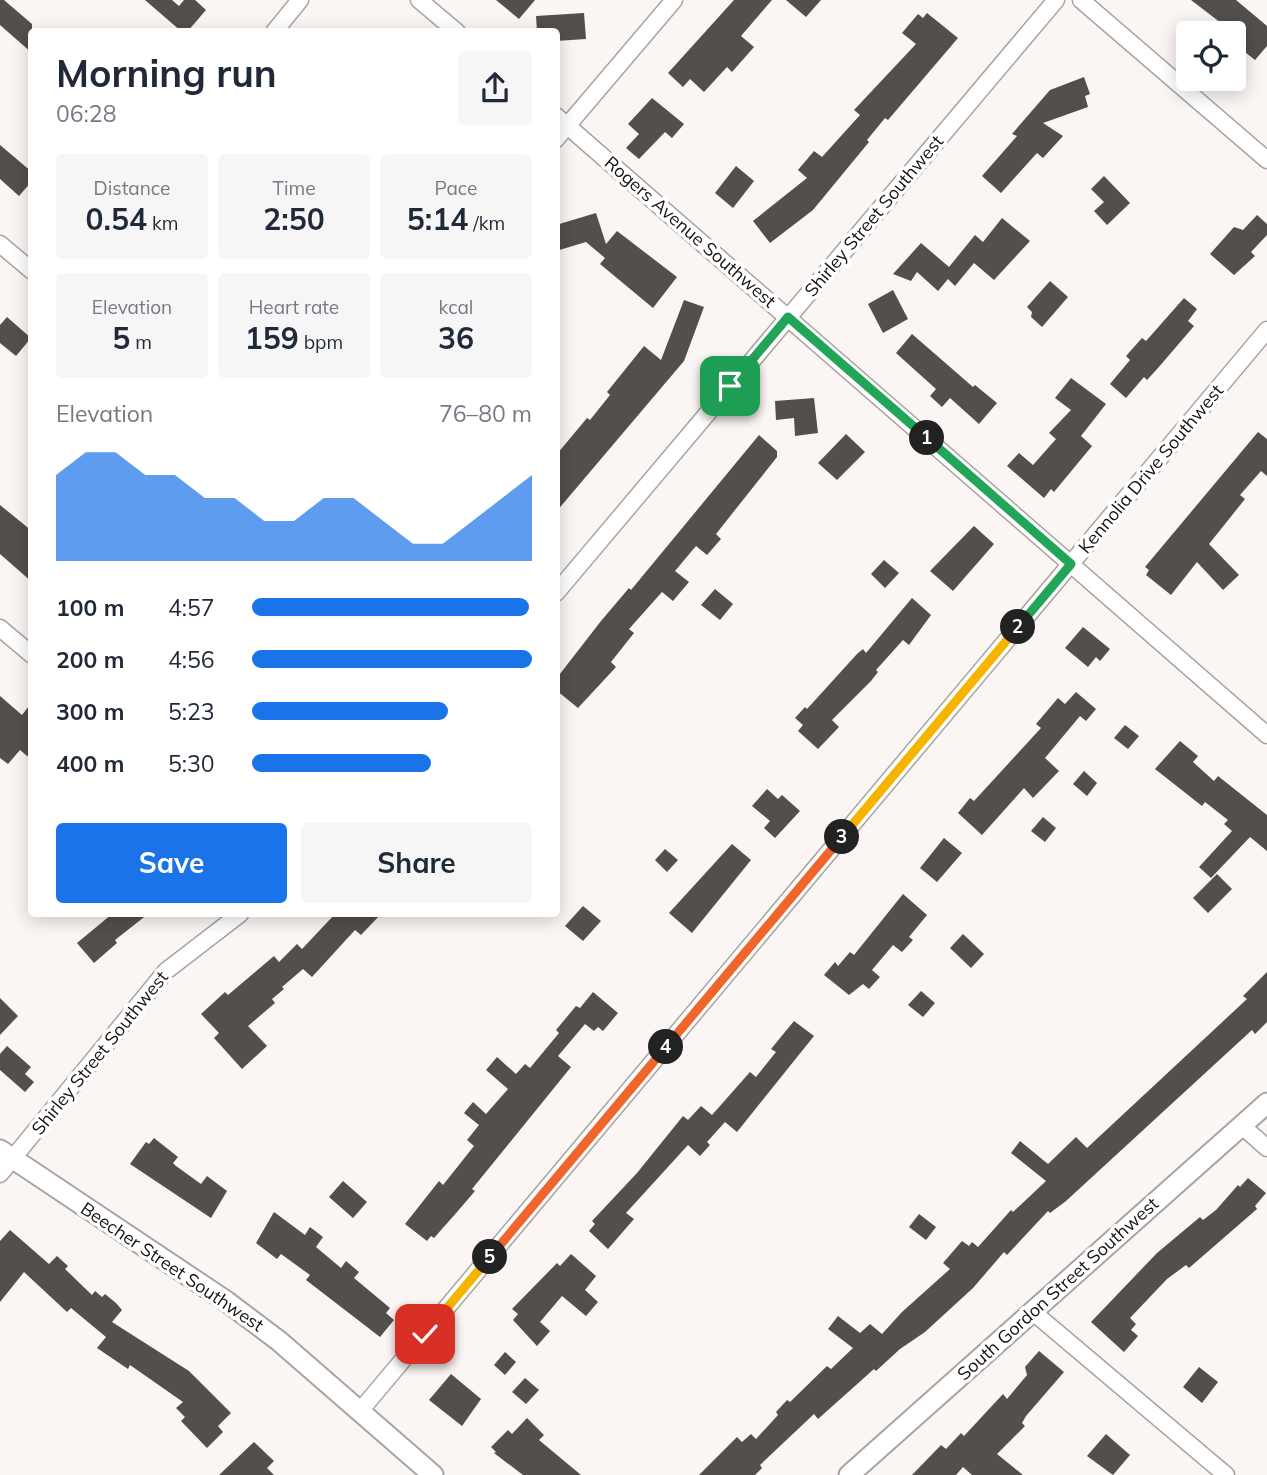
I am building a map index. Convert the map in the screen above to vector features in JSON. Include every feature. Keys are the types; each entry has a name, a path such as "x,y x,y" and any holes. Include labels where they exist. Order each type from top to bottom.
{"street":[{"path":"277,28 300,0"},
{"path":"419,0 452,28"},
{"path":"562,121 674,0"},
{"name":"Shirley Street Southwest","path":"560,588 1056,0"},
{"path":"1081,0 1267,160"},
{"name":"Rogers Avenue Southwest","path":"562,121 1267,735"},
{"path":"0,244 28,268"},
{"name":"Kennolia Drive Southwest","path":"360,1411 1267,330"},
{"path":"0,628 28,652"},
{"name":"Shirley Street Southwest","path":"4,1161 166,971 236,917"},
{"name":"South Gordon Street Southwest","path":"849,1475 1267,1103"},
{"path":"1242,1126 1267,1148"},
{"name":"Beecher Street Southwest","path":"4,1161 226,1301 433,1475"},
{"path":"1033,1312 1226,1475"}],"building":[{"path":"0,0 4,0 32,24 32,28 28,28 28,50 0,25"},
{"path":"145,0 172,0 179,6 184,0 195,0 206,10 190,28 177,28"},
{"path":"496,0 535,0 519,19"},
{"path":"734,0 772,0 741,36 754,47 732,72 727,67 704,92 690,79 683,87 668,73"},
{"path":"786,0 821,0 806,17"},
{"path":"1191,0 1236,0 1267,26 1267,46 1255,60 1246,53 1246,21 1218,21"},
{"path":"584,13 586,39 560,41 560,28 537,28 536,16"},
{"path":"927,13 958,38 888,120 885,118 867,140 869,142 813,210 770,243 753,221 807,178 798,170 814,151 822,157 860,115 854,110 916,44 902,33 918,14 923,18"},
{"path":"1084,77 1090,94 1085,96 1088,107 1043,123 1063,136 1043,158 1037,153 1001,193 982,176 1017,136 1012,134 1050,90"},
{"path":"652,98 684,124 672,138 665,132 639,159 626,148 639,134 628,124"},
{"path":"0,145 28,169 28,186 19,196 0,179"},
{"path":"736,166 754,181 733,208 715,193"},
{"path":"1104,176 1130,203 1107,225 1094,211 1104,202 1091,189"},
{"path":"596,213 606,244 617,231 677,277 653,308 600,264 605,258 586,242 560,250 560,224"},
{"path":"1257,215 1267,224 1267,235 1251,252 1255,256 1234,275 1210,254 1234,227 1243,230"},
{"path":"1002,218 1030,241 994,280 974,263 955,286 948,279 938,291 917,272 911,281 893,274 921,243 949,267 975,235 983,242"},
{"path":"1050,281 1068,297 1042,327 1031,317 1032,312 1027,307"},
{"path":"893,290 908,319 883,333 868,304"},
{"path":"1184,298 1197,309 1188,321 1194,326 1147,380 1144,377 1126,398 1110,384 1130,360 1126,356 1142,338 1146,341"},
{"path":"684,300 704,307 684,361 560,507 560,450 587,418 590,420 610,395 607,392 644,346 661,360"},
{"path":"7,317 28,335 28,342 16,356 0,343 0,325"},
{"path":"912,334 973,387 975,385 997,403 979,424 950,398 942,407 930,396 936,389 896,353"},
{"path":"1071,378 1106,404 1081,436 1092,446 1054,492 1051,489 1044,498 1007,466 1019,453 1033,465 1056,439 1049,433 1071,410 1055,398"},
{"path":"814,398 818,433 795,436 794,418 776,420 775,401"},
{"path":"1258,432 1267,439 1267,476 1261,471 1240,495 1245,499 1209,544 1239,575 1223,590 1197,562 1171,595 1146,575 1149,570 1145,567"},
{"path":"846,434 865,452 837,480 818,463"},
{"path":"759,435 777,451 777,457 716,534 721,539 707,555 696,546 675,571 689,582 673,601 662,592 629,629 634,633 611,662 616,667 578,708 560,693 560,674 601,621 629,588 631,590"},
{"path":"0,505 28,528 28,578 0,554"},
{"path":"974,526 994,544 953,591 930,571"},
{"path":"884,560 899,573 885,588 871,574"},
{"path":"715,589 733,604 720,620 701,605"},
{"path":"912,598 931,615 909,645 903,640 876,670 878,672 871,681 832,720 839,727 818,749 798,731 803,725 795,718 805,707 807,709 857,654 863,649 866,653"},
{"path":"1083,627 1110,649 1100,661 1096,657 1088,667 1065,648"},
{"path":"1076,692 1096,709 1086,721 1080,716 1045,758 1059,771 1033,798 1024,788 982,835 958,813 970,798 974,801 1041,728 1036,724 1058,698 1065,704"},
{"path":"0,696 22,715 28,707 28,757 20,750 8,764 0,758"},
{"path":"1125,725 1139,736 1128,749 1114,738"},
{"path":"1180,741 1198,756 1193,762 1214,781 1218,776 1267,815 1267,851 1250,837 1211,878 1199,867 1232,831 1224,824 1228,820 1205,802 1202,806 1155,769"},
{"path":"1084,771 1097,783 1087,796 1073,784"},
{"path":"767,789 778,799 782,795 800,811 775,838 764,828 770,821 752,806"},
{"path":"1043,817 1056,828 1045,842 1031,831"},
{"path":"944,838 962,853 937,882 920,868"},
{"path":"732,844 751,860 692,933 669,913"},
{"path":"665,849 678,860 667,872 655,860"},
{"path":"1217,874 1232,889 1208,913 1193,898"},
{"path":"903,894 927,915 909,937 913,940 902,952 893,945 872,970 880,977 869,989 863,984 849,995 824,975 835,962 838,966 850,952 854,955"},
{"path":"583,906 601,921 583,941 565,926"},
{"path":"108,917 144,917 115,940 117,943 94,963 77,943"},
{"path":"332,917 378,917 361,935 355,930 312,977 303,969 282,987 284,989 272,999 275,1003 248,1026 267,1046 242,1069 214,1038 219,1033 201,1014 225,992 228,995 274,956 279,962 297,944 302,949"},
{"path":"963,934 984,954 971,968 950,948"},
{"path":"1267,972 1267,1022 1255,1034 1252,1030 1066,1201 1050,1213 1048,1211 1007,1255 1004,1252 973,1288 925,1332 900,1349 876,1371 874,1369 818,1419 814,1414 760,1465 762,1468 755,1475 699,1475 737,1437 742,1442 751,1434 756,1439 778,1415 776,1412 787,1400 790,1402 827,1366 831,1369 853,1348 828,1329 838,1316 860,1333 870,1324 882,1334 950,1269 943,1263 962,1241 969,1246 972,1242 978,1247 1011,1210 1013,1212 1046,1181 1011,1153 1020,1141 1048,1164 1076,1137 1087,1148 1247,999 1243,996"},
{"path":"921,991 935,1003 923,1017 908,1005"},
{"path":"593,992 618,1013 603,1031 598,1027 594,1031 585,1024 558,1056 571,1067 472,1189 475,1191 434,1238 431,1236 427,1241 405,1224 439,1181 443,1185 474,1146 467,1140 479,1125 464,1113 473,1102 486,1114 508,1089 486,1070 497,1057 516,1074 525,1064 530,1068 559,1033 556,1030 576,1006 580,1008"},
{"path":"0,998 18,1016 0,1035"},
{"path":"794,1021 814,1036 737,1132 725,1122 707,1142 710,1145 700,1156 688,1145 626,1213 634,1219 608,1249 589,1231 595,1224 592,1221 637,1173 683,1116 688,1120 701,1106 712,1115 750,1072 756,1077 776,1052 771,1049"},
{"path":"7,1046 31,1067 25,1074 34,1082 25,1092 0,1070 0,1054"},
{"path":"154,1138 178,1157 173,1163 176,1166 201,1184 207,1176 227,1191 211,1218 130,1164 146,1142 149,1144"},
{"path":"1248,1178 1266,1193 1255,1206 1257,1209 1189,1268 1186,1265 1167,1279 1130,1318 1136,1324 1131,1330 1138,1336 1124,1352 1091,1322 1157,1253 1200,1217 1203,1220 1216,1210 1238,1185 1240,1187"},
{"path":"343,1181 367,1202 353,1218 329,1197"},
{"path":"274,1212 305,1235 310,1227 323,1237 316,1247 341,1268 346,1261 359,1272 354,1278 390,1308 386,1313 394,1320 380,1337 306,1280 310,1275 281,1254 277,1259 256,1243"},
{"path":"919,1214 936,1227 926,1240 909,1227"},
{"path":"10,1230 49,1264 57,1256 68,1266 65,1269 92,1295 95,1291 102,1297 105,1294 116,1303 122,1310 112,1322 189,1371 231,1413 218,1426 223,1432 207,1448 181,1421 185,1417 176,1408 183,1402 130,1365 128,1369 97,1348 106,1337 71,1308 67,1312 24,1272 0,1302 0,1241"},
{"path":"571,1254 596,1276 585,1290 598,1302 586,1316 562,1296 540,1322 550,1331 537,1346 513,1320 518,1314 512,1309 557,1263 560,1266"},
{"path":"1039,1351 1064,1372 1026,1416 1022,1423 1025,1426 997,1454 1023,1475 972,1475 963,1467 956,1475 912,1475 941,1445 946,1449 961,1433 964,1436 1003,1394 1007,1399 1027,1375 1025,1367"},
{"path":"505,1352 516,1362 505,1375 494,1365"},
{"path":"1199,1367 1218,1382 1202,1403 1183,1387"},
{"path":"451,1374 481,1399 462,1426 429,1400"},
{"path":"525,1378 539,1390 526,1404 512,1392"},
{"path":"527,1418 544,1435 539,1440 581,1475 523,1475 494,1453 496,1452 491,1447 508,1430 512,1434"},
{"path":"1106,1434 1130,1455 1113,1475 1087,1456"},
{"path":"254,1442 274,1461 267,1468 274,1475 219,1475"}],"route":[{"path":"425,1334 1071,564 788,317 730,386"}]}
